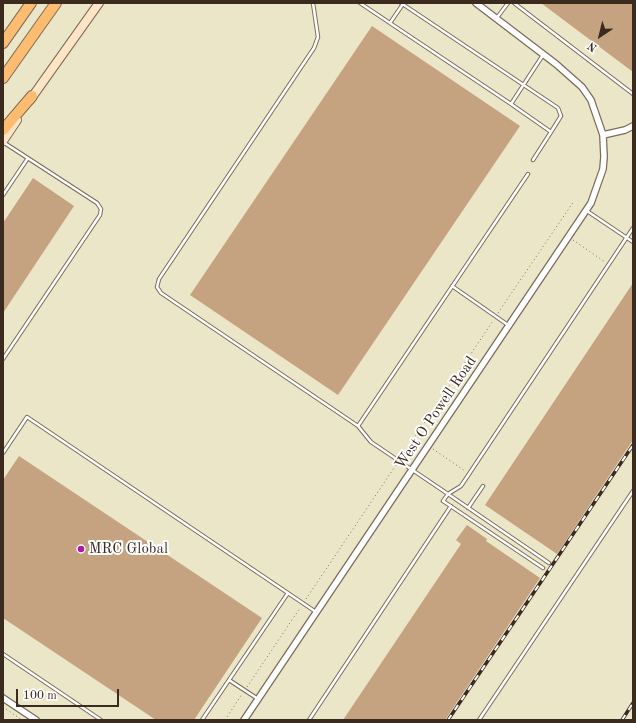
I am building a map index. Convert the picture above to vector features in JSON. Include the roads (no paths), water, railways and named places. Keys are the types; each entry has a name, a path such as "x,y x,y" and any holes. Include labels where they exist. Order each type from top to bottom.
{"highway":[{"path":"3,43 31,3"},
{"path":"3,78 56,3"},
{"path":"3,130 32,96"}],"main road":[{"path":"3,141 32,96 99,3"}],"street":[{"name":"West O Powell Road","path":"244,720 591,203 602,169 604,157 603,135 591,100 582,87 544,54 476,3"},
{"path":"603,135 625,130 633,126"},
{"path":"3,698 36,720"}],"lane":[{"path":"313,3 318,37 314,48 159,279 157,286 161,293 358,426 371,442 549,563"},
{"path":"360,3 551,132"},
{"path":"390,23 403,3 560,111 560,119 533,160"},
{"path":"496,19 508,3"},
{"path":"514,3 633,94"},
{"path":"511,104 544,54"},
{"path":"3,141 97,203 101,209 100,215 3,359"},
{"path":"3,195 28,158"},
{"path":"358,426 528,174"},
{"path":"586,211 633,242"},
{"path":"543,568 443,501 448,494 461,486 633,228"},
{"path":"452,286 509,325"},
{"path":"3,453 27,417 316,612"},
{"path":"468,508 483,486"},
{"path":"479,720 633,491"},
{"path":"309,720 451,506"},
{"path":"202,720 288,593"},
{"path":"3,654 101,720"},
{"path":"229,680 258,699"}],"railway":[{"path":"448,720 633,445"},
{"path":"622,720 633,703"}],"place":[{"name":"MRC Global","path":"81,549"}]}
